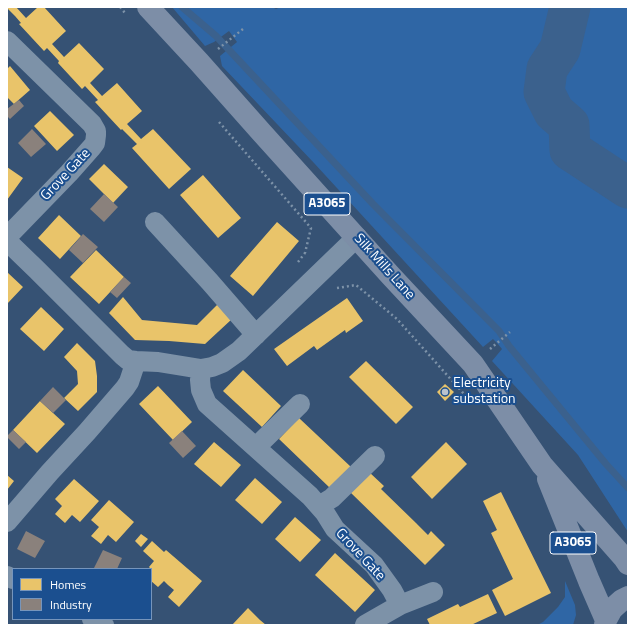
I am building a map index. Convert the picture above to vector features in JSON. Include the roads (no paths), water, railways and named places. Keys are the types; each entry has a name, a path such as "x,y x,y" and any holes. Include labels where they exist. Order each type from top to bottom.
{"main road":[{"name":"Silk Mills Lane","path":"139,13 199,62 391,276 473,364 542,465 628,564"},
{"name":"Silk Mills Lane","path":"542,465 605,623"},
{"path":"605,623 612,609 628,597"}],"street":[{"name":"Grove Gate","path":"7,41 92,124 96,131 95,143 92,147 7,237"},
{"path":"155,222 256,335"},
{"path":"7,241 128,360 158,362 201,369 222,363 239,350 357,237"},
{"path":"7,522 125,388 129,382 136,361"},
{"name":"Grove Gate","path":"201,369 201,390 207,404 310,496 335,529 374,565 392,590 400,605"},
{"path":"256,447 300,404"},
{"path":"319,506 332,498 375,456"},
{"path":"365,625 400,605 433,592"},
{"path":"94,620 104,625"}],"waterway":[{"path":"182,7 216,36 373,204 499,331 509,346 606,464 628,488"},
{"path":"570,7 560,49 547,69 544,92 554,112 569,125 570,150 628,188"}],"place":[{"name":"Electricity substation","path":"445,392"}]}
